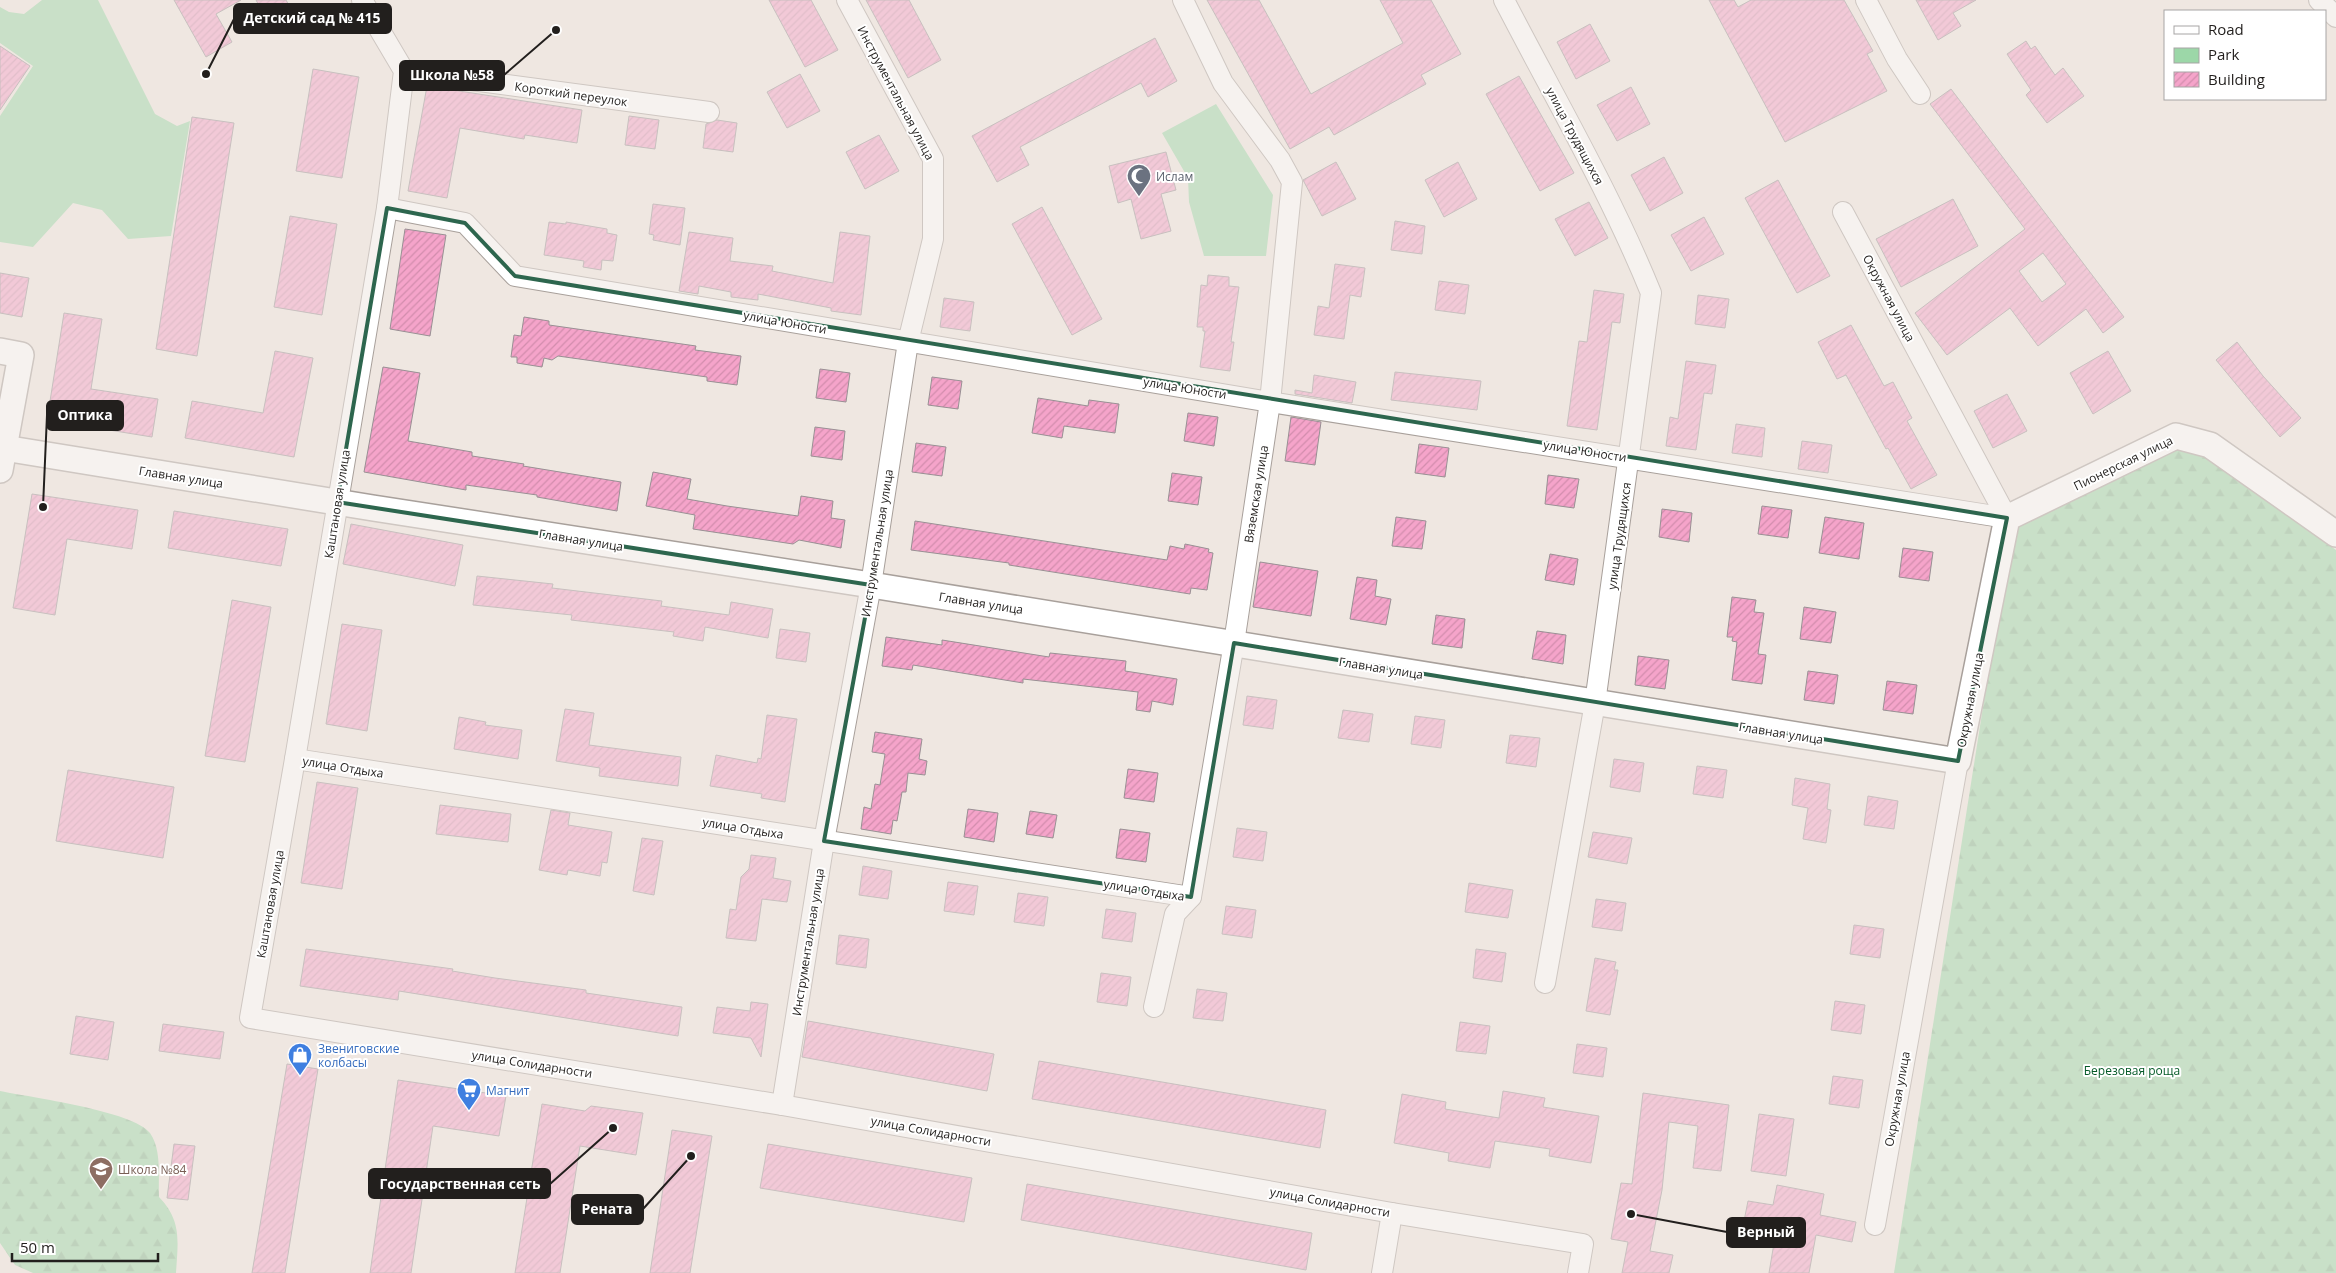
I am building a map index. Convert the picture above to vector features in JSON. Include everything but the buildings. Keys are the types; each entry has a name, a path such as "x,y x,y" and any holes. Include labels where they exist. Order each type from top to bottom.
{"street":[{"path":"362,0 404,71"},
{"name":"Инструментальная улица","path":"782,1105 824,841 871,585 908,342 933,239 933,159 847,0"},
{"name":"Вяземская улица","path":"1183,0 1223,82 1280,160 1292,182 1270,402 1234,644 1191,897"},
{"name":"улица Трудящихся","path":"1504,0 1622,225 1651,293 1630,458 1595,703 1545,983"},
{"path":"1866,0 1897,59 1920,94"},
{"path":"2320,0 2336,17"},
{"name":"Короткий переулок","path":"404,71 709,112"},
{"name":"Каштановая улица","path":"250,1018 387,208 404,71"},
{"name":"улица Юности","path":"387,208 465,223 515,276 1270,402 2007,518"},
{"name":"Окружная улица","path":"1843,212 2007,518 1958,761 1875,1225"},
{"path":"0,351 21,355 2,459"},
{"name":"Пионерская улица","path":"2007,518 2176,436 2210,445 2336,534"},
{"name":"Главная улица","path":"2,459 337,502 871,585 1958,761"},
{"name":"улица Отдыха","path":"295,759 1191,897"},
{"path":"1154,1007 1175,914 1191,897"},
{"name":"улица Солидарности","path":"250,1018 782,1105 1392,1213 1583,1244 1578,1273"},
{"path":"1382,1273 1392,1213"}],"highlighted area":[{"path":"387,208 465,223 515,276 2007,518 1958,761 1234,643 1191,897 824,841 871,585 337,502"}],"green space":[{"path":"42,0 98,0 155,114 177,126 190,121 171,236 128,239 102,210 73,203 33,247 0,242 0,116 33,66 0,43 0,7 9,12 24,14"},
{"path":"1216,104 1273,195 1266,256 1204,256 1189,202 1188,178 1162,133"},
{"name":"Березовая роща","path":"2191,443 2336,550 2336,1273 1894,1273 2011,529"},
{"name":"Школа №84","path":"0,1091 103,1112 140,1125 150,1133 158,1155 159,1197 172,1214 177,1232 176,1273 33,1273 15,1265 0,1243"}],"place":[{"name":"Школа №58","path":"556,30"},
{"name":"Детский сад № 415","path":"206,74"},
{"name":"Ислам","path":"1139,197"},
{"name":"Оптика","path":"43,507"},
{"name":"Звениговские колбасы","path":"300,1076"},
{"name":"Магнит","path":"469,1111"},
{"name":"Государственная сеть","path":"613,1128"},
{"name":"Рената","path":"691,1156"},
{"name":"Школа №84","path":"101,1190"},
{"name":"Верный","path":"1631,1214"}]}
